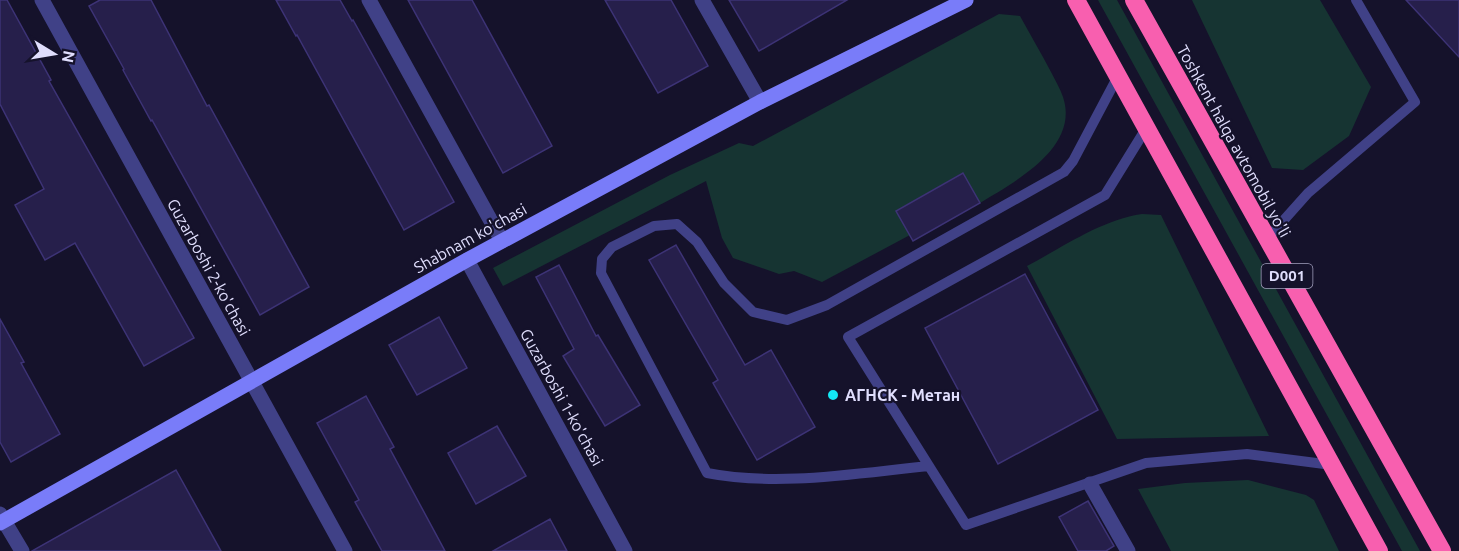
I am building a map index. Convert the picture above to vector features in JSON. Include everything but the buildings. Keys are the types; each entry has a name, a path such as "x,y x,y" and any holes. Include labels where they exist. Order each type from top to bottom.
{"highway":[{"path":"1068,0 1080,7"},
{"name":"Toshkent halqa avtomobil yo'li","path":"1134,0 1442,551"},
{"name":"D001","path":"1080,7 1379,551"}],"street":[{"name":"Guzarboshi 2-ko'chasi","path":"42,0 345,551"},
{"path":"369,0 502,241"},
{"path":"702,0 760,102"},
{"name":"Shabnam ko'chasi","path":"2,519 467,260 760,102 966,0"},
{"name":"Guzarboshi 1-ko'chasi","path":"467,260 625,551"},
{"path":"1090,484 1128,551"},
{"path":"2,519 22,551"}],"lane":[{"path":"1267,239 1308,193 1415,102 1356,0"},
{"path":"929,466 780,479 736,479 707,473 601,273 602,259 612,247 654,226 677,224 697,242 724,283 753,312 787,320 827,305 1064,172 1073,160 1118,76"},
{"path":"1146,128 1105,195 848,338 966,525 1146,463 1247,454 1332,465"}],"green space":[{"path":"1098,0 1117,0 1420,551 1402,551"},
{"path":"1192,0 1320,0 1371,87 1349,136 1303,170 1272,168"},
{"path":"999,14 1020,16 1060,90 1066,115 1062,132 1041,161 1026,174 980,203 962,173 896,211 910,235 822,282 794,271 779,274 733,258 722,238 706,181 503,286 493,268 670,175 739,143 753,146"},
{"path":"1142,214 1161,215 1269,436 1117,439 1027,266 1097,228"},
{"path":"1248,480 1306,495 1314,500 1339,551 1171,551 1138,489 1185,483"}],"place":[{"name":"АГНСК - Метан","path":"833,395"}]}
